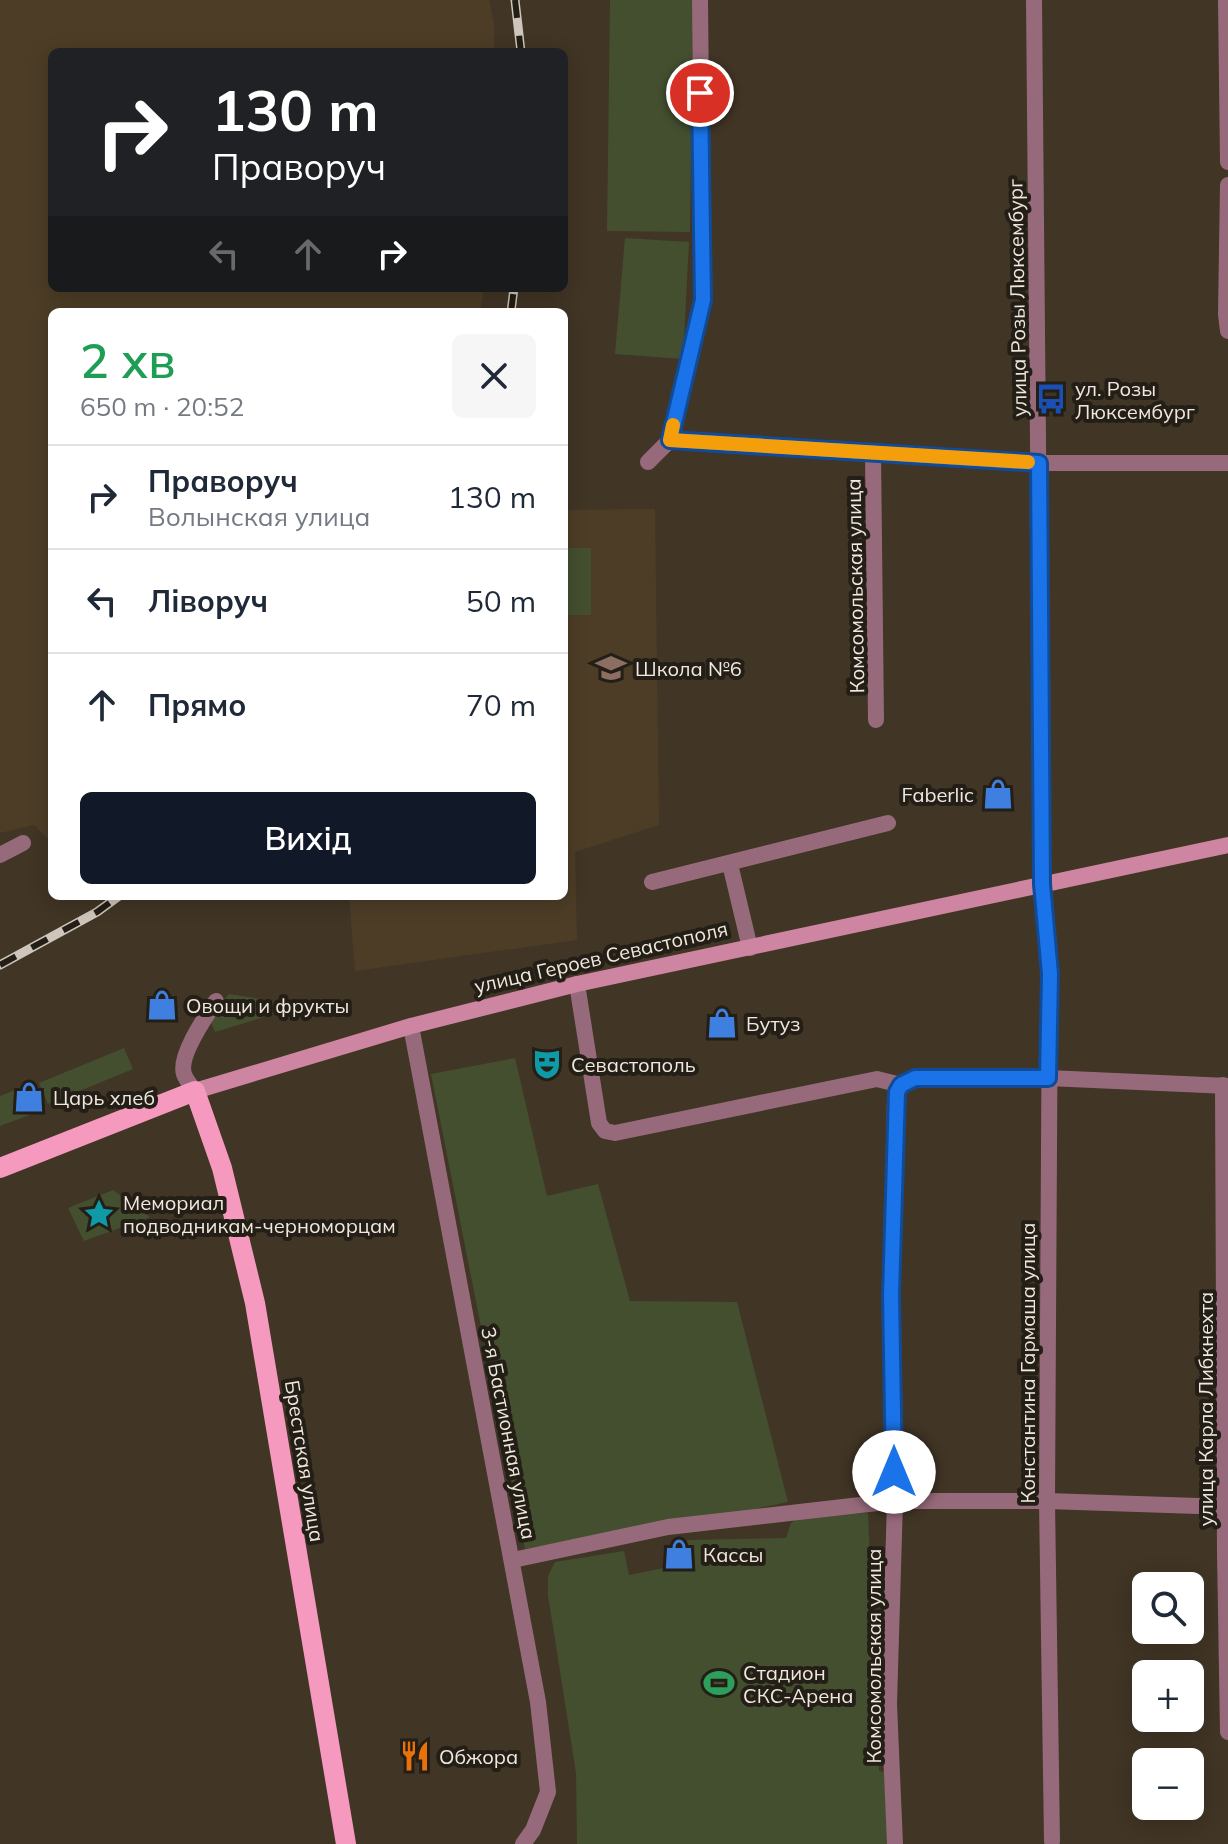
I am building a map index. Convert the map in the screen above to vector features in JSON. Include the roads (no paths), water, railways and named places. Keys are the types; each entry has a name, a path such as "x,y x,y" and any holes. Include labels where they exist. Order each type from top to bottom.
{"main road":[{"name":"улица Героев Севастополя","path":"0,1168 195,1091 411,1026 577,984 1228,845"},
{"name":"Брестская улица","path":"195,1091 222,1168 255,1303 346,1844"}],"street":[{"path":"648,462 670,440 703,300 700,0"},
{"name":"улица Розы Люксембург","path":"1034,0 1042,884"},
{"path":"1226,0 1228,162"},
{"path":"1228,185 1228,331"},
{"path":"670,440 1039,463 1228,463"},
{"name":"Комсомольская улица","path":"873,452 876,720"},
{"path":"652,882 888,823"},
{"path":"0,855 23,843"},
{"path":"730,864 750,948"},
{"name":"Константина Гармаша улица","path":"1042,884 1050,974 1047,1501 1052,1841"},
{"path":"577,984 599,1123 605,1131 615,1133 877,1079 901,1085 915,1078 1048,1078 1226,1085"},
{"path":"195,1091 184,1074 184,1061 200,1025 216,1001"},
{"name":"3-я Бастионная улица","path":"411,1026 538,1702 548,1792 533,1830 523,1844"},
{"name":"Комсомольская улица","path":"895,1844 889,1704 895,1501 891,1295 895,1099 901,1085"},
{"name":"улица Карла Либкнехта","path":"1226,1085 1228,1732"},
{"path":"513,1560 668,1527 895,1501 1047,1501 1227,1507"}],"railway":[{"path":"515,0 521,48"},
{"path":"512,308 514,292"},
{"path":"0,965 114,900"}],"place":[{"name":"ул. Розы Люксембург","path":"1051,399"},
{"name":"Школа №6","path":"611,668"},
{"name":"Faberlic","path":"998,794"},
{"name":"Овощи и фрукты","path":"162,1005"},
{"name":"Бутуз","path":"722,1023"},
{"name":"Севастополь","path":"547,1064"},
{"name":"Царь хлеб","path":"29,1097"},
{"name":"Мемориал подводникам-черноморцам","path":"99,1214"},
{"name":"Кассы","path":"679,1554"},
{"name":"Стадион СКС-Арена","path":"719,1683"},
{"name":"Обжора","path":"415,1756"}]}
